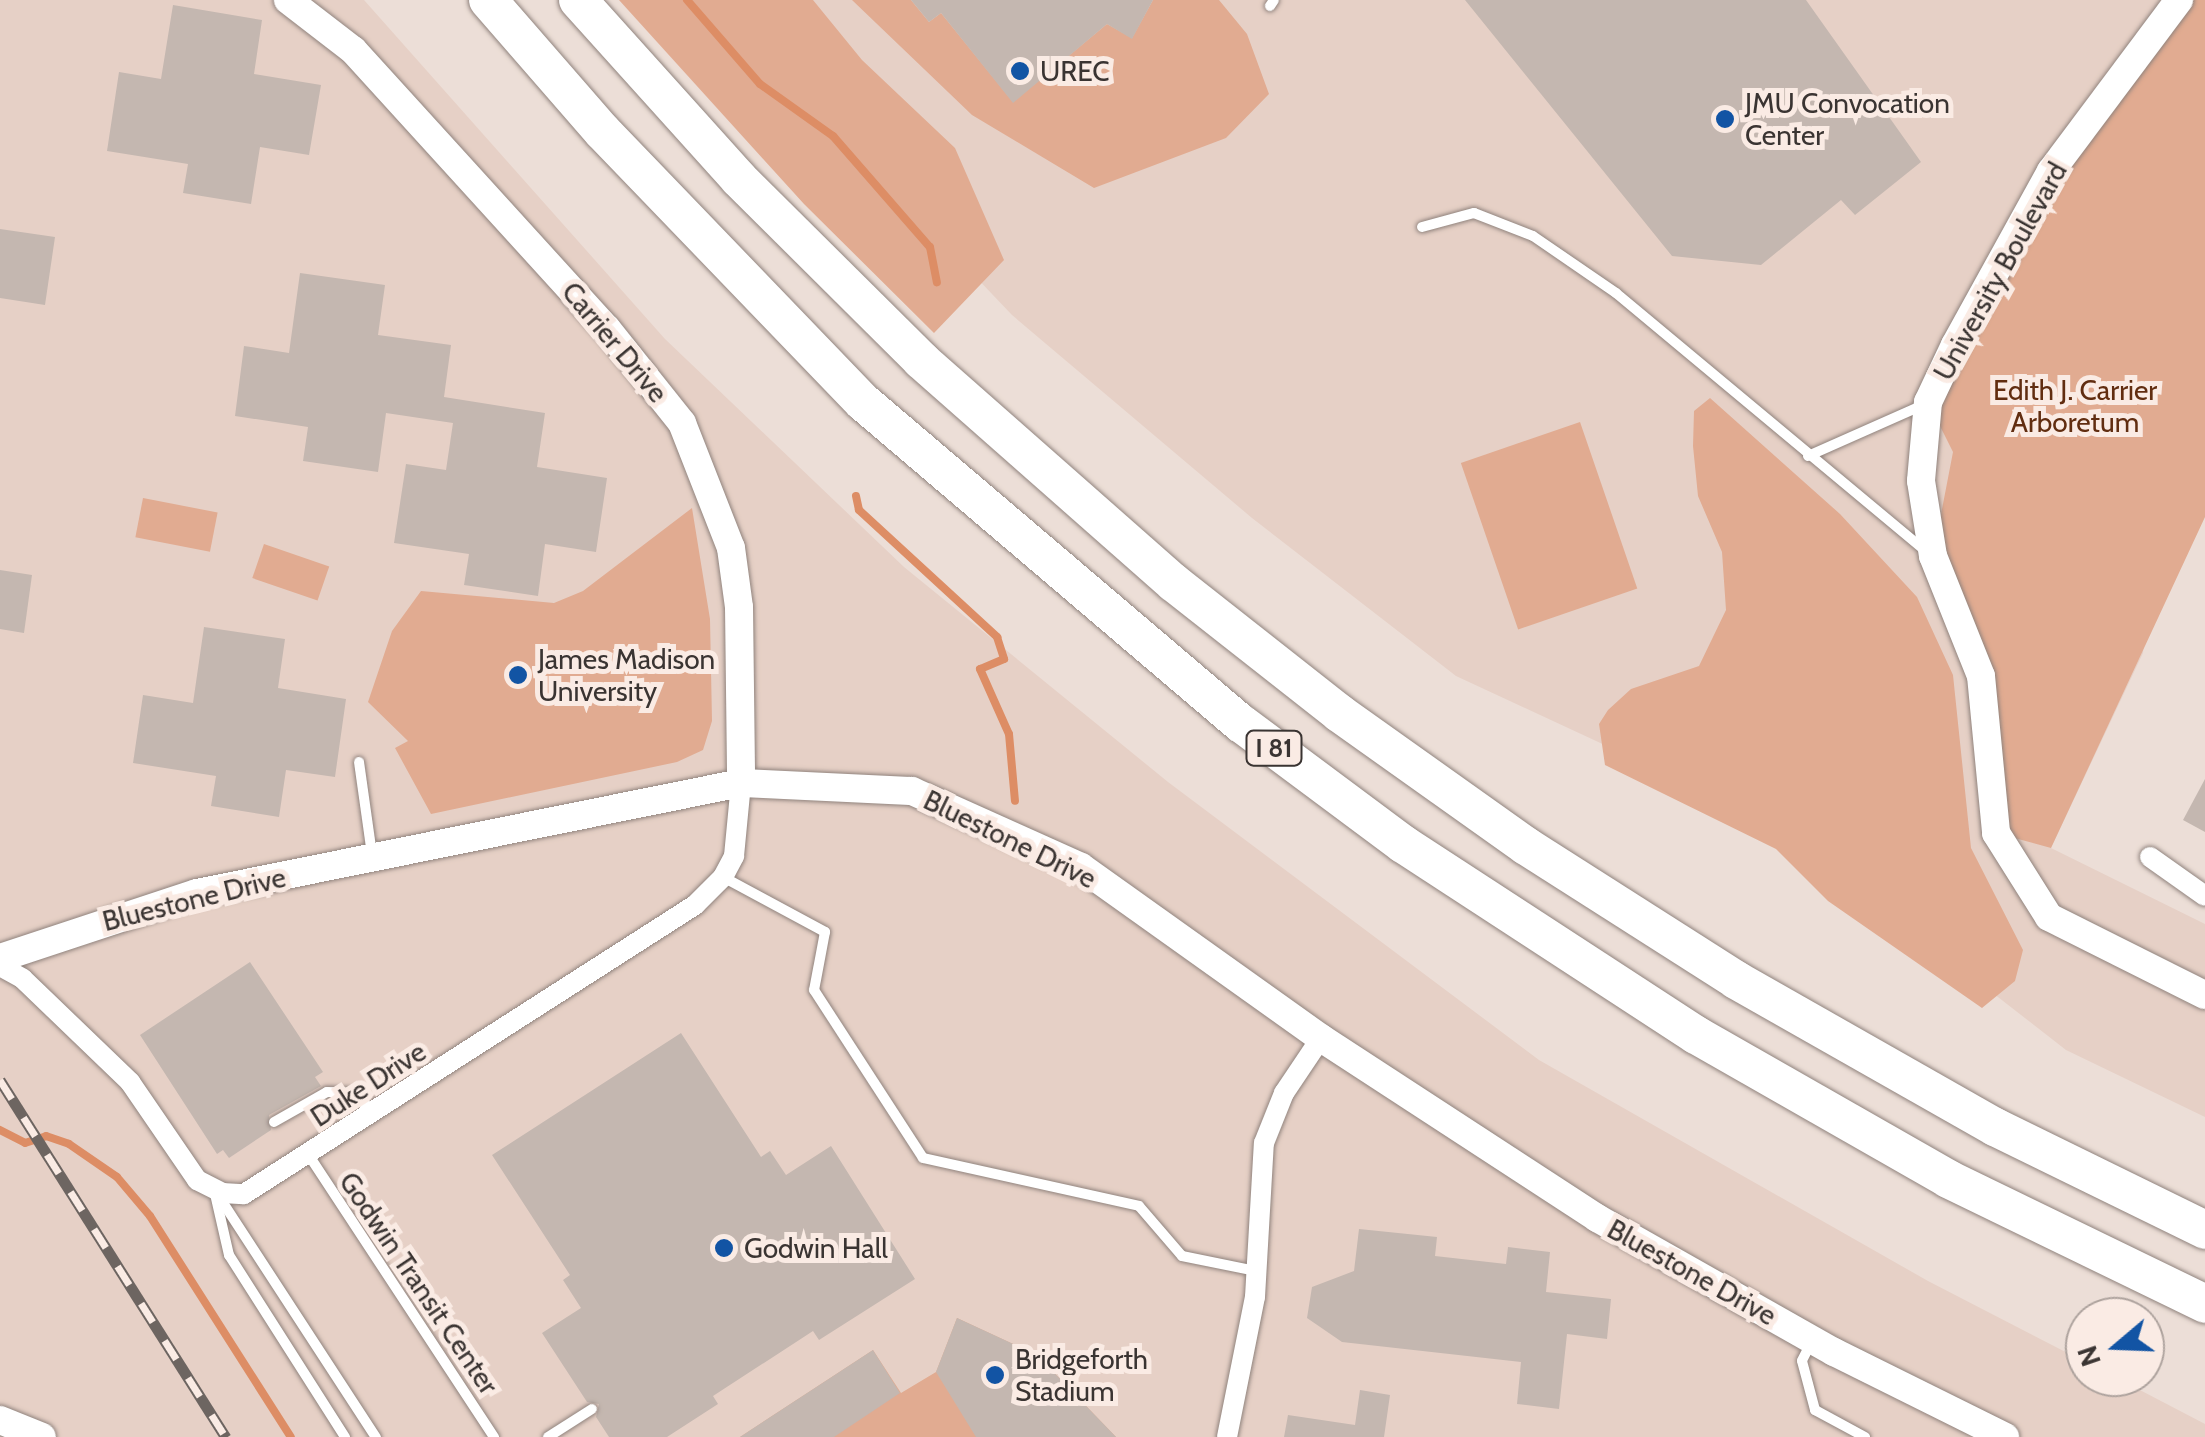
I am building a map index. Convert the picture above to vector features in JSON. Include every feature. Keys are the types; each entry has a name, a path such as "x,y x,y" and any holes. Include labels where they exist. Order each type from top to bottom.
{"highway":[{"name":"I 81","path":"488,0 676,210 863,402 1032,553 1242,724 1404,845 1696,1036 1948,1180 2205,1306"},
{"name":"I 81","path":"578,0 740,179 875,315 1174,583 1340,713 1526,846 1846,1046 2205,1230"},
{"path":"1846,1046 2205,1200"}],"street":[{"name":"Carrier Drive","path":"288,0 353,50 607,329 682,423 731,548 739,607 741,783"},
{"name":"University Boulevard","path":"2179,0 2051,171 1928,402 1920,481 1932,556 1980,676 1996,833 2049,917 2205,995"},
{"name":"Bluestone Drive","path":"0,958 197,894 741,783 881,786 938,800 1080,867 1321,1038 1597,1218 1985,1433"},
{"path":"723,877 738,840 741,783"},
{"path":"2150,858 2205,896"},
{"name":"Duke Drive","path":"215,1191 244,1194 665,927 723,877"},
{"path":"0,966 24,978 130,1082 190,1172 215,1191"},
{"path":"1227,1437 1256,1270 1264,1143 1284,1092 1321,1038"},
{"path":"0,1420 42,1437"}],"lane":[{"path":"1422,227 1474,213 1534,236 1616,293 1932,556"},
{"path":"1808,456 1928,402"},
{"path":"358,762 372,857"},
{"path":"723,877 824,932 814,990 924,1158 1139,1206 1182,1256 1256,1270"},
{"path":"274,1122 327,1092 350,1093 376,1112"},
{"name":"Godwin Transit Center","path":"308,1154 494,1437"},
{"path":"215,1191 229,1256 344,1437"},
{"path":"215,1191 376,1437"},
{"path":"1812,1340 1802,1361 1816,1410 1865,1437"},
{"path":"548,1437 592,1409"}],"shaded area":[{"name":"James Madison University","path":"0,0 364,0 665,339 904,567 1168,782 1539,1060 1928,1281 2065,1352 2065,1397 2153,1397 2205,1424 2205,1437 0,1437"},
{"path":"712,0 2205,0 2143,653 2051,848 2205,924 2205,1117 2066,1050 1777,825 1456,676 1252,518 1012,315"}],"green space":[{"path":"619,0 813,0 862,60 955,148 1004,260 934,333 804,204"},
{"path":"852,0 911,0 929,22 941,13 1013,102 1107,24 1132,38 1153,0 1219,0 1247,34 1269,94 1226,138 1094,188 972,115"},
{"name":"Edith J. Carrier Arboretum","path":"2179,0 2205,0 2205,517 2051,848 1996,833 1981,676 1933,556 1953,452 1928,402 2051,171"},
{"path":"1710,398 1840,514 1917,597 1953,675 1971,848 2023,950 2015,981 1982,1008 1828,901 1776,849 1605,765 1599,724 1608,710 1631,689 1699,666 1726,610 1722,552 1698,496 1693,446 1694,411"},
{"path":"1580,422 1637,588 1518,629 1461,463"},
{"path":"143,498 218,513 210,552 135,537"},
{"path":"692,508 710,619 712,721 703,750 677,762 431,814 395,748 408,741 368,702 392,631 421,591 554,603 583,591"},
{"path":"264,544 329,566 318,601 252,578"},
{"name":"Bridgeforth Stadium","path":"957,1318 1037,1355 1116,1437 740,1437 873,1350 901,1393 936,1372"}],"building":[{"name":"UREC","path":"911,0 1153,0 1132,39 1107,24 1013,103 941,13 929,22"},
{"name":"JMU Convocation Center","path":"1465,0 1806,0 1921,162 1855,215 1841,200 1761,265 1672,256"},
{"path":"173,5 262,20 254,74 321,85 309,155 260,147 251,204 183,193 188,164 107,151 119,72 161,79"},
{"path":"0,229 55,237 45,305 0,298"},
{"path":"300,273 385,285 378,335 451,345 444,397 545,413 537,467 607,478 596,552 545,544 538,596 464,585 469,554 394,543 406,464 446,470 453,423 386,413 378,472 303,461 308,427 235,416 244,346 289,353"},
{"path":"0,570 32,575 24,633 0,629"},
{"path":"204,627 285,639 278,688 346,699 335,777 286,770 279,817 211,806 216,776 133,763 143,695 193,703"},
{"path":"2205,779 2205,832 2183,820"},
{"path":"250,962 323,1072 315,1077 321,1086 269,1115 271,1130 229,1158 223,1150 217,1154 140,1035"},
{"name":"Godwin Hall","path":"681,1033 761,1157 770,1151 786,1175 831,1146 915,1279 819,1340 813,1331 713,1396 718,1404 667,1437 609,1437 596,1417 599,1404 587,1402 542,1333 581,1308 563,1280 570,1275 492,1155"},
{"path":"1359,1229 1437,1237 1435,1256 1506,1264 1508,1247 1550,1252 1546,1292 1611,1299 1607,1339 1567,1334 1559,1409 1517,1404 1521,1362 1342,1342 1307,1318 1312,1287 1354,1271"},
{"name":"Bridgeforth Stadium","path":"957,1318 1037,1355 1116,1437 976,1437 936,1372"},
{"path":"873,1350 900,1393 834,1437 740,1437"},
{"path":"1360,1390 1390,1395 1384,1437 1284,1437 1288,1415 1355,1425"}],"waterway":[{"path":"687,0 760,84 833,136 930,247 937,282"},
{"path":"856,496 859,510 997,637 1004,659 980,669 1009,734 1015,801"},
{"path":"0,1130 25,1143 46,1136 69,1144 117,1177 150,1216 291,1437"}],"railway":[{"path":"0,1080 226,1437"}],"place":[{"name":"UREC","path":"1020,71"},
{"name":"JMU Convocation Center","path":"1725,119"},
{"name":"James Madison University","path":"518,675"},
{"name":"Godwin Hall","path":"724,1248"},
{"name":"Bridgeforth Stadium","path":"995,1375"}]}
